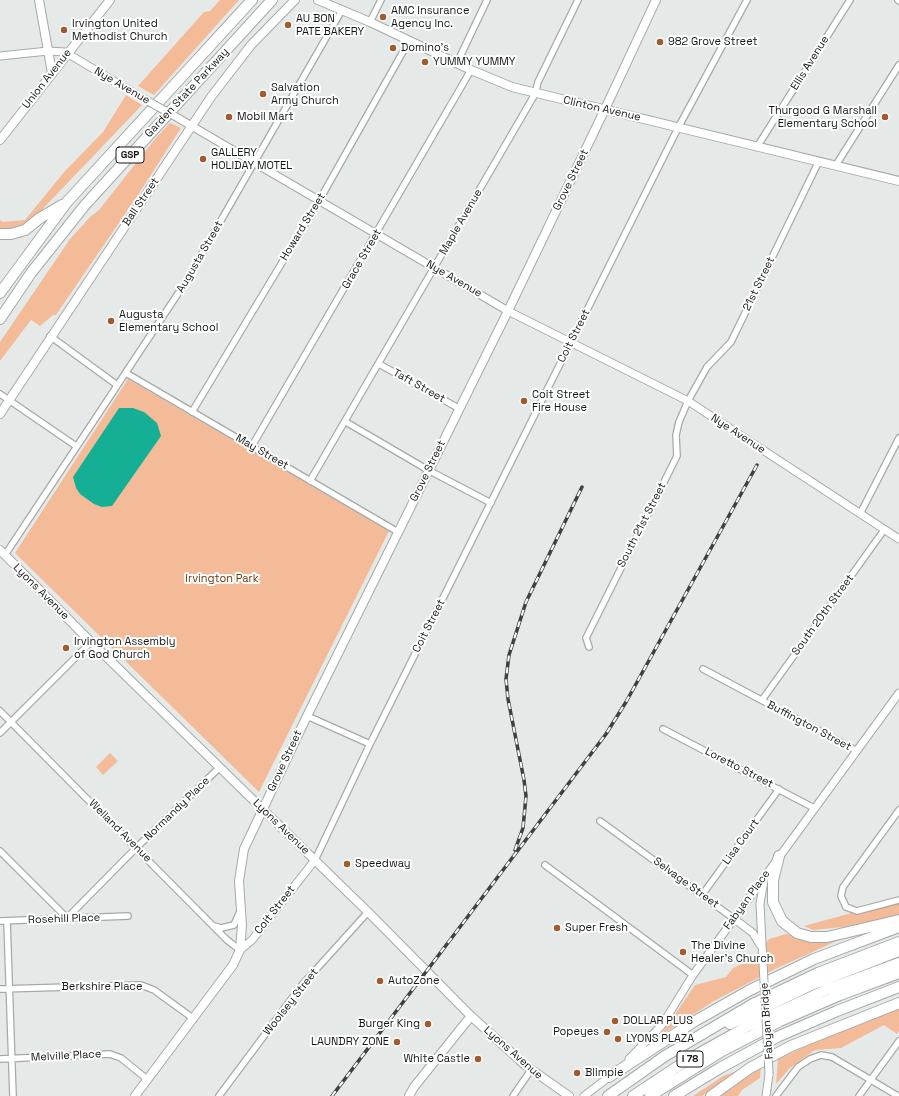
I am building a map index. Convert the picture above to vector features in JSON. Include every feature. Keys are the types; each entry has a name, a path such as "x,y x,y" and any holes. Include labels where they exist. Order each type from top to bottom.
{"highway":[{"name":"GSP","path":"0,293 33,246 67,202 252,0"},
{"name":"Garden State Parkway","path":"0,319 31,273 80,210 272,0"},
{"path":"0,234 11,234 25,230 40,218 67,202"},
{"path":"779,856 773,880 773,902 782,921 798,933 811,937 827,937 899,920"},
{"path":"609,1077 695,1021 750,990 814,959 899,927"},
{"name":"I 78","path":"608,1096 646,1068 720,1022 778,992 838,965 899,942"},
{"path":"646,1068 781,999 848,970 899,951"},
{"name":"I 78","path":"633,1096 689,1059 748,1026 826,990 899,963"},
{"name":"I 78","path":"650,1096 716,1055 780,1021 840,995 899,973"},
{"name":"I 78","path":"674,1096 720,1068 777,1038 837,1010 899,987"},
{"path":"711,1096 750,1068 791,1046 899,1003"}],"main road":[{"path":"39,0 52,73"},
{"name":"Union Avenue","path":"0,140 110,0"},
{"name":"Ball Street","path":"0,414 50,336 235,65 262,33 295,0"},
{"name":"Clinton Avenue","path":"318,0 370,22 471,70 512,87 535,94 605,109 899,181"},
{"name":"Grove Street","path":"240,950 241,909 239,881 242,856 262,810 428,470 508,311 656,0"},
{"name":"Lyons Avenue","path":"2,553 219,768 368,912 471,1016 531,1070 569,1096"},
{"name":"Coit Street","path":"135,1096 233,965 240,950"},
{"path":"409,1096 414,1087 471,1016"}],"street":[{"path":"370,22 381,0"},
{"path":"457,63 487,0"},
{"name":"Maple Avenue","path":"310,481 346,422 535,94 538,82 578,0"},
{"name":"Coit Street","path":"240,950 252,940 315,860 370,744 678,128 747,0"},
{"name":"Ellis Avenue","path":"757,147 850,0"},
{"name":"Augusta Street","path":"2,553 76,446 185,283 342,10"},
{"name":"Howard Street","path":"192,412 319,201 409,41"},
{"name":"Nye Avenue","path":"0,56 48,51 68,54 508,311 688,401 899,539"},
{"path":"836,165 899,65"},
{"name":"Grace Street","path":"252,446 471,70"},
{"name":"21st Street","path":"688,401 707,367 731,342 819,161"},
{"path":"50,336 117,385"},
{"name":"Taft Street","path":"379,364 460,409"},
{"name":"May Street","path":"126,372 398,532"},
{"path":"0,394 8,401 76,446"},
{"name":"South 21st Street","path":"589,647 586,638 677,456 676,435 679,422 688,401"},
{"path":"346,422 428,470 491,503"},
{"path":"860,514 899,438"},
{"name":"South 20th Street","path":"762,700 884,530"},
{"path":"0,733 91,642"},
{"name":"Buffington Street","path":"703,669 857,751"},
{"name":"Fabyan Place","path":"584,1096 609,1077 642,1047 657,1030 733,918 899,693"},
{"name":"Welland Avenue","path":"0,711 137,847 212,925 240,950"},
{"path":"307,716 370,744"},
{"name":"Loretto Street","path":"663,728 814,808"},
{"name":"Normandy Place","path":"67,918 137,847 219,768"},
{"name":"Lisa Court","path":"702,895 779,789"},
{"path":"899,810 843,887 841,896 844,905 853,911 899,900"},
{"name":"Selvage Street","path":"600,821 753,933 762,953"},
{"path":"0,851 67,918"},
{"path":"545,865 693,975"},
{"name":"Fabyan Bridge","path":"766,1096 769,1074 760,896 768,872"},
{"path":"212,925 221,928 234,925 241,909"},
{"name":"Woolsey Street","path":"219,1096 302,985 368,912"},
{"name":"Rosehill Place","path":"0,921 128,916"},
{"path":"7,921 13,1096"},
{"name":"Berkshire Place","path":"0,988 141,985 154,990 194,1019"},
{"path":"859,1096 899,1041"},
{"name":"Melville Place","path":"0,1059 110,1054 121,1058 148,1080"},
{"path":"776,1096 798,1067 818,1056 832,1057 898,1096"},
{"path":"513,1096 531,1070"}],"green space":[{"path":"220,0 239,0 154,95 138,86 204,12 210,11"},
{"path":"126,95 142,105 36,216 21,227 5,230 0,228 0,220 3,222 25,220 65,171 103,132"},
{"path":"170,123 181,128 138,195 56,315 53,315 40,326 31,320 0,361 0,342 70,239 90,217 99,210 155,139"},
{"name":"Irvington Park","path":"128,379 389,531 259,792 15,553"},
{"path":"110,753 118,761 103,775 96,767"},
{"path":"899,900 899,916 843,927 813,930 804,926"},
{"path":"786,934 839,940 775,969 714,1001 661,1035 695,985 726,977 733,968 754,959 769,939"},
{"path":"899,1008 899,1031 897,1034 884,1025 841,1048 815,1050 790,1068 776,1084 778,1059 815,1042"},
{"path":"761,1066 760,1078 742,1090 738,1096 719,1096"},
{"path":"737,1071 702,1096 693,1096 723,1076"}],"shaded area":[{"path":"119,408 133,408 144,412 157,423 161,436 112,506 102,507 94,504 80,494 76,488 73,477"}],"railway":[{"path":"332,1096 606,734 626,702 757,465"},
{"path":"515,850 523,828 526,796 508,699 506,679 509,655 526,602 582,487"}],"place":[{"name":"AMC Insurance Agency Inc.","path":"383,17"},
{"name":"AU BON PATE BAKERY","path":"288,25"},
{"name":"Irvington United Methodist Church","path":"64,30"},
{"name":"982 Grove Street","path":"660,42"},
{"name":"Domino's","path":"393,48"},
{"name":"YUMMY YUMMY","path":"425,62"},
{"name":"Salvation Army Church","path":"263,94"},
{"name":"Mobil Mart","path":"229,117"},
{"name":"Thurgood G Marshall Elementary School","path":"885,117"},
{"name":"GALLERY HOLIDAY MOTEL","path":"203,159"},
{"name":"Augusta Elementary School","path":"111,321"},
{"name":"Coit Street Fire House","path":"524,401"},
{"name":"Irvington Assembly of God Church","path":"66,648"},
{"name":"Speedway","path":"347,864"},
{"name":"Super Fresh","path":"557,928"},
{"name":"The Divine Healer's Church","path":"683,952"},
{"name":"AutoZone","path":"380,981"},
{"name":"DOLLAR PLUS","path":"615,1021"},
{"name":"Burger King","path":"428,1024"},
{"name":"Popeyes","path":"607,1032"},
{"name":"LYONS PLAZA","path":"618,1039"},
{"name":"LAUNDRY ZONE","path":"397,1042"},
{"name":"White Castle","path":"478,1059"},
{"name":"Blimpie","path":"577,1073"}]}
